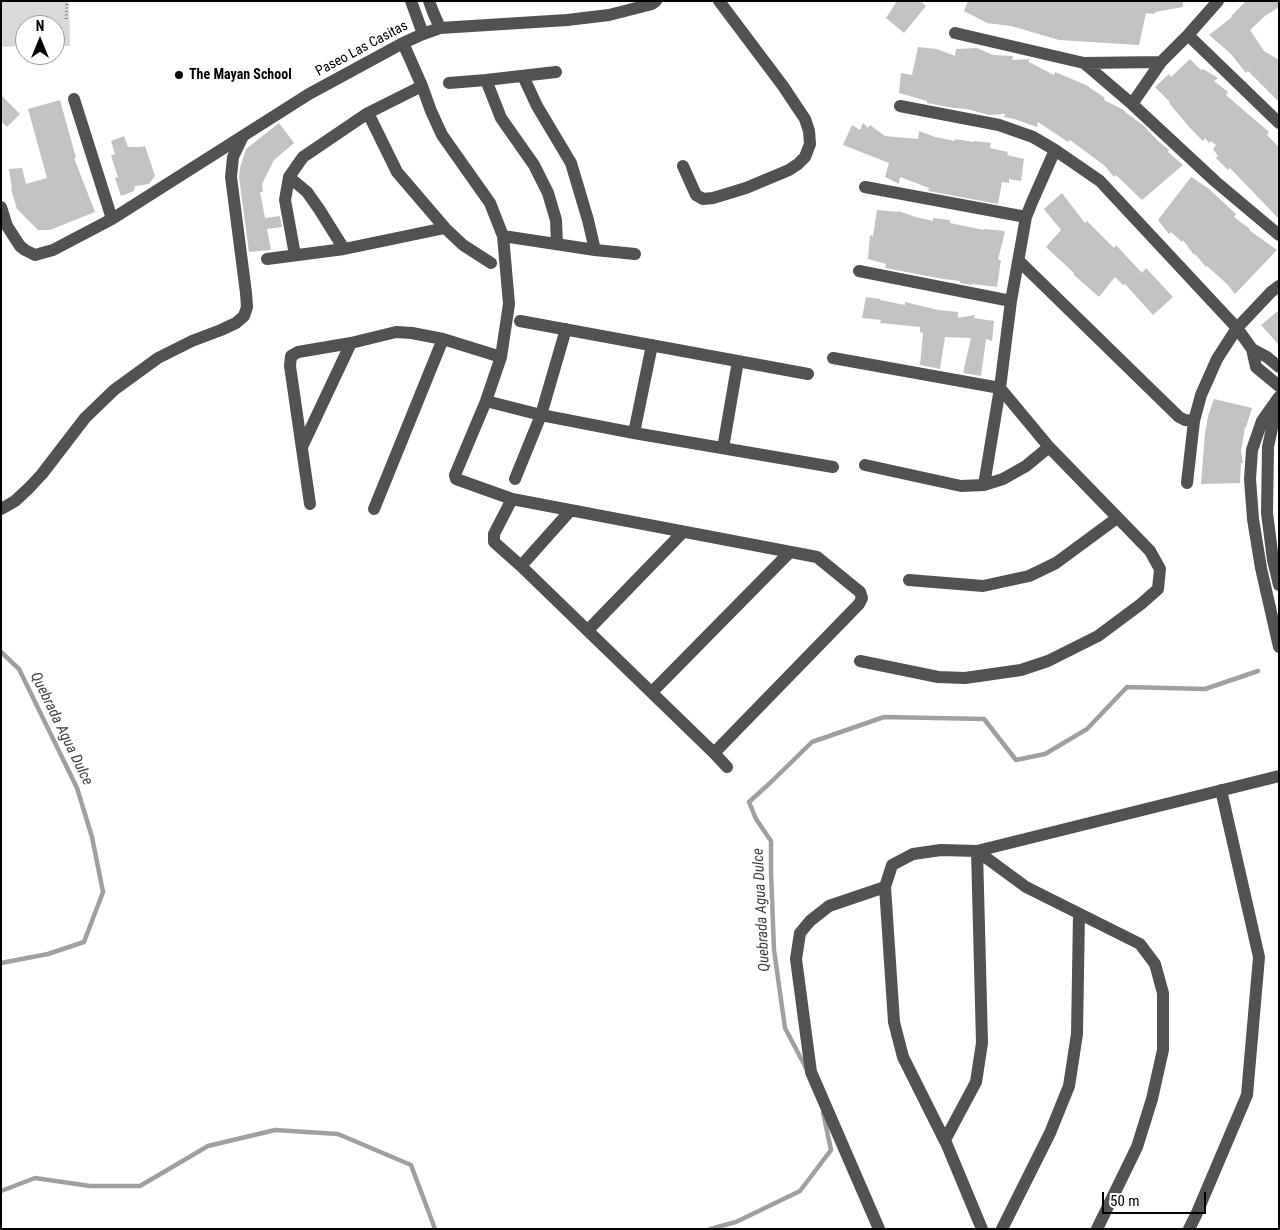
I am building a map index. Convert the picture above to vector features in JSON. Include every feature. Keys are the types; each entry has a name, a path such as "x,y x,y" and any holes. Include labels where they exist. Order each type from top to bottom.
{"street":[{"path":"411,1 423,34"},
{"path":"430,1 440,28"},
{"name":"Paseo Las Casitas","path":"1,207 7,226 25,250 35,255 53,250 112,219 309,94 423,34 440,28 567,20 609,15 652,4 656,1"},
{"path":"683,166 696,195 703,199 713,198 746,188 789,170 805,157 810,144 806,119 719,1"},
{"path":"1132,104 1161,62 1218,1"},
{"path":"955,33 1084,63 1161,62"},
{"path":"1188,35 1279,123"},
{"path":"403,43 442,135 490,203 503,236 509,304 501,357 486,401 455,477 456,479 512,499 817,557 860,592 862,598 859,604 714,753"},
{"path":"1084,63 1132,104 1216,182 1279,235"},
{"path":"449,83 556,72"},
{"path":"523,76 537,106 570,163 588,220 595,250"},
{"path":"486,80 501,118 534,165 548,193 556,220 558,244"},
{"path":"295,255 285,200 290,177 303,157 368,113 422,86"},
{"path":"74,99 112,219"},
{"path":"900,106 999,125 1033,137 1100,181 1237,328 1252,349 1256,367 1279,386"},
{"path":"368,113 397,172 445,228 463,245 491,263"},
{"path":"1,509 15,501 36,481 85,418 114,390 158,358 192,341 236,323 244,316 246,293 231,177 233,157 243,136"},
{"path":"984,485 1000,388 1011,301 1026,218 1055,150"},
{"path":"290,177 307,192 344,249"},
{"path":"865,187 1026,218"},
{"path":"266,259 344,249 445,228"},
{"path":"503,236 635,254"},
{"path":"1019,262 1179,417 1194,421"},
{"path":"858,271 1011,301"},
{"path":"1187,483 1194,421 1201,395 1217,359 1237,328 1279,286"},
{"path":"520,321 808,374"},
{"path":"515,479 541,415 566,329"},
{"path":"310,504 290,366 292,356 298,352 396,332 444,339 501,357"},
{"path":"374,509 444,339"},
{"path":"302,447 351,342"},
{"path":"634,433 652,345"},
{"path":"1252,349 1267,357 1279,367"},
{"path":"833,358 1000,388 1048,447 1150,552 1160,569 1158,589 1098,636 1048,661 1021,670 965,678 938,676 860,661"},
{"path":"722,448 738,360"},
{"path":"1279,585 1273,560 1267,513 1268,447 1275,428 1279,397 1262,421 1252,450 1250,479 1253,518 1261,568 1279,647"},
{"path":"486,401 541,415 634,433 833,467"},
{"path":"865,465 961,486 984,485 1003,479 1026,466 1048,447"},
{"path":"512,499 494,534 494,542 522,566 727,767"},
{"path":"522,566 570,511"},
{"path":"909,580 983,586 1029,576 1056,563 1117,518"},
{"path":"588,630 683,532"},
{"path":"652,692 790,552"},
{"path":"982,1229 945,1140 903,1056 894,1022 885,886 892,865 913,854 941,850 977,851 1279,776"},
{"path":"1189,1229 1247,1095 1259,958 1221,790"},
{"path":"977,851 1026,887 1140,944 1155,964 1163,993 1162,1050 1152,1099 1137,1147 1097,1229"},
{"path":"945,1140 976,1082 982,1043 977,851"},
{"path":"879,1229 811,1072 796,959 800,933 810,921 829,906 885,886"},
{"path":"1002,1229 1050,1132 1069,1086 1077,1034 1079,914"}],"path":[{"path":"66,19 67,1"}],"shaded area":[{"path":"1,1 69,1 70,46 65,46 65,15 15,15 15,46 1,47"}],"building":[{"path":"897,1 920,1 926,6 904,33 886,18"},
{"path":"968,1 1183,1 1183,7 1155,12 1155,14 1146,13 1139,45 1059,40 1011,26 987,23 964,11"},
{"path":"1246,1 1279,1 1279,7 1265,16 1250,30 1264,51 1279,60 1279,102 1248,71 1246,73 1231,54 1209,35 1232,17"},
{"path":"918,47 937,49 955,56 956,49 977,48 993,55 1013,56 1012,60 1029,59 1029,62 1054,75 1055,72 1086,85 1105,98 1104,100 1124,110 1144,126 1183,165 1142,200 1116,175 1114,177 1105,166 1070,140 1068,142 1038,122 1037,127 1004,117 1005,114 989,115 967,109 927,103 927,101 899,93 901,73 912,75"},
{"path":"1190,59 1201,70 1203,69 1218,78 1214,81 1228,92 1226,95 1269,132 1267,135 1279,147 1279,219 1230,168 1228,170 1216,158 1218,156 1213,149 1216,145 1211,141 1209,143 1205,138 1203,141 1155,87 1169,74 1171,77"},
{"path":"1,95 20,114 7,127 1,121"},
{"path":"60,100 76,158 74,158 95,212 50,230 38,230 17,209 11,189 9,169 22,168 26,184 47,178 28,109"},
{"path":"279,123 294,143 274,160 262,184 263,192 260,192 265,218 280,216 282,227 267,229 271,250 249,252 239,177 240,168 246,149"},
{"path":"863,123 868,128 870,125 885,136 918,139 919,131 955,141 955,139 991,143 990,148 1008,152 1007,155 1024,159 1021,181 1009,179 1009,183 1002,182 998,204 928,191 929,188 900,177 899,184 885,177 889,163 843,145 852,125 860,130"},
{"path":"124,136 128,147 145,146 155,176 149,184 135,186 134,191 121,196 115,178 118,177 111,156 115,154 111,141"},
{"path":"1191,177 1208,188 1236,214 1234,217 1249,230 1277,250 1235,294 1227,284 1194,255 1183,240 1182,242 1171,232 1169,234 1158,220"},
{"path":"1062,193 1085,223 1087,221 1114,248 1116,245 1142,273 1146,268 1173,297 1153,315 1125,284 1123,285 1115,277 1099,297 1046,247 1061,230 1044,209"},
{"path":"877,210 898,211 933,221 933,218 950,220 950,223 984,230 1005,231 998,260 1001,260 997,287 971,285 960,283 960,281 885,268 886,264 868,259 870,235 873,236"},
{"path":"866,297 905,305 905,302 938,310 958,312 958,318 975,315 974,318 994,321 992,341 986,339 981,376 963,373 971,338 945,337 940,369 920,365 923,333 920,332 920,327 880,323 881,320 862,318"},
{"path":"1279,310 1279,345 1261,325"},
{"path":"1214,399 1252,408 1245,427 1241,451 1243,463 1241,463 1240,483 1201,484 1205,434 1208,416"}],"waterway":[{"name":"Quebrada Agua Dulce","path":"1,652 19,669 77,788 92,837 103,892 84,942 48,954 1,963"},
{"name":"Quebrada Agua Dulce","path":"806,1068 785,1028 774,950 771,841 756,819 749,802 812,742 884,717 984,719 1016,760 1045,754 1087,729 1127,687 1205,689 1258,671"},
{"name":"Quebrada Agua Dulce","path":"710,1229 736,1222 800,1191 831,1150 823,1112"},
{"name":"Quebrada Agua Dulce","path":"1,1191 35,1178 90,1186 140,1186 208,1146 275,1130 338,1134 411,1165 435,1229"}],"place":[{"name":"The Mayan School","path":"179,75"}]}
